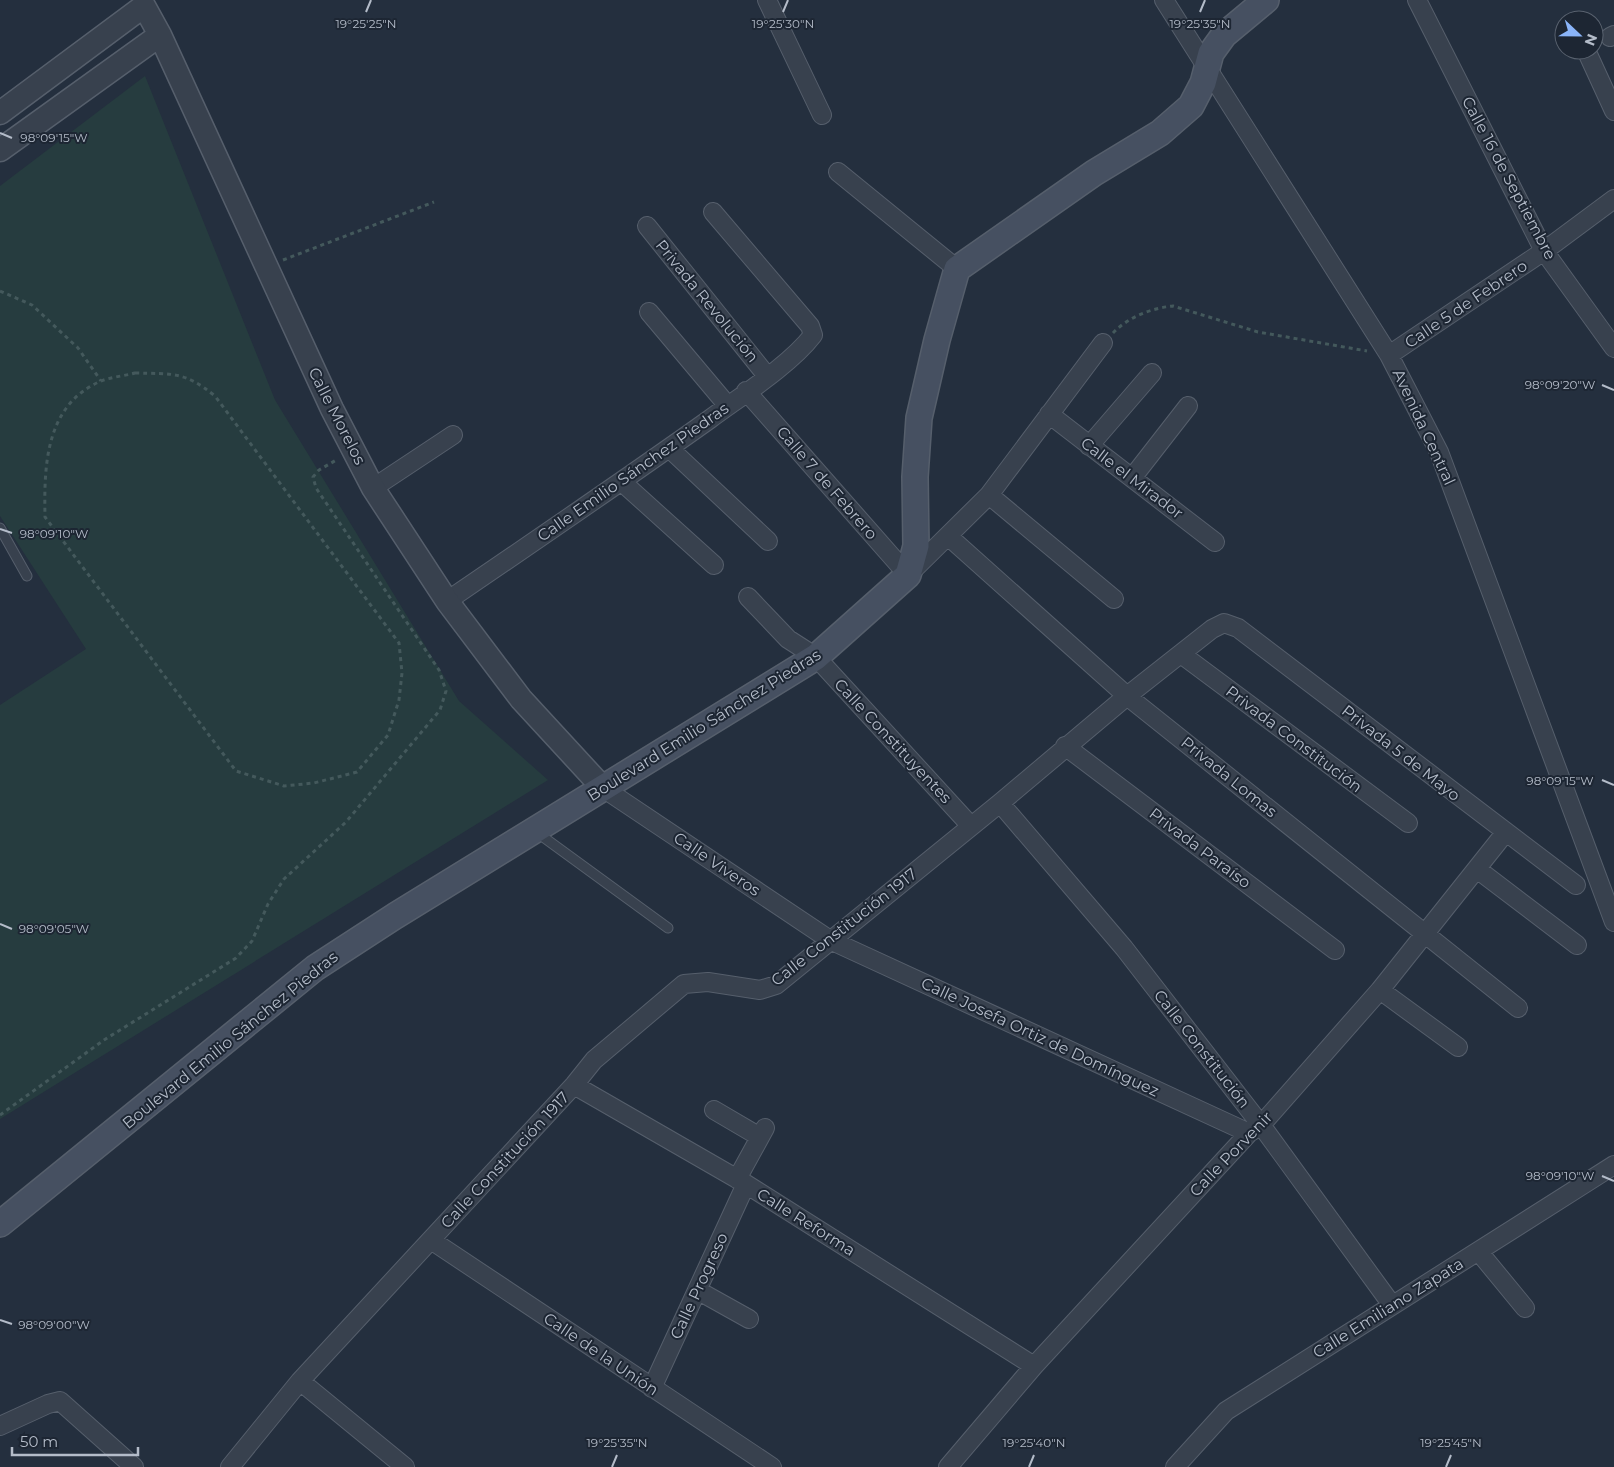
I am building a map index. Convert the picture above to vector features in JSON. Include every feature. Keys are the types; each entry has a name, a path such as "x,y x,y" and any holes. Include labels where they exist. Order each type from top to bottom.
{"main road":[{"path":"908,574 916,546 915,477 919,418 937,340 957,269 1094,173 1160,133 1191,106 1203,83 1212,52 1224,35 1266,0"},
{"name":"Boulevard Emilio Sánchez Piedras","path":"0,1224 316,968 535,830 816,657 908,574"}],"street":[{"path":"767,0 822,116"},
{"name":"Avenida Central","path":"1164,0 1390,355 1439,452 1614,922"},
{"name":"Calle 16 de Septiembre","path":"1417,0 1544,251 1614,348"},
{"path":"0,113 142,3"},
{"name":"Calle Morelos","path":"142,3 160,35 265,267 373,488 447,601 522,699 603,788"},
{"path":"0,150 160,35"},
{"path":"1591,60 1614,111"},
{"path":"838,172 957,269"},
{"name":"Calle 5 de Febrero","path":"1390,355 1544,251 1614,199"},
{"name":"Calle Emilio Sánchez Piedras","path":"447,601 622,482 728,406 806,344 813,335 810,326 714,212"},
{"name":"Privada Revolución","path":"647,226 767,376"},
{"path":"649,312 728,406"},
{"path":"908,574 989,495 1103,343"},
{"path":"1089,446 1152,373"},
{"name":"Calle 7 de Febrero","path":"746,391 908,574"},
{"path":"1132,478 1188,406"},
{"name":"Calle el Mirador","path":"1049,414 1215,542"},
{"path":"373,488 453,435"},
{"path":"669,448 768,541"},
{"path":"622,482 714,565"},
{"path":"989,495 1114,599"},
{"name":"Privada Lomas","path":"948,536 1127,696 1518,1008"},
{"path":"748,597 788,639 816,657"},
{"name":"Calle Constitución 1917","path":"230,1467 300,1381 594,1060 684,984 708,982 760,990 776,984 970,825 1000,803 1065,746 1127,696 1212,629 1224,623"},
{"name":"Privada 5 de Mayo","path":"1224,623 1238,628 1576,886"},
{"name":"Privada Constitución","path":"1181,654 1408,824"},
{"name":"Calle Constituyentes","path":"816,657 970,825"},
{"name":"Privada Paraíso","path":"1065,746 1335,950"},
{"name":"Calle Viveros","path":"603,788 830,940"},
{"name":"Calle Constitución","path":"1000,803 1124,948 1255,1129 1392,1305"},
{"name":"Calle Porvenir","path":"948,1467 1034,1366 1255,1129 1380,990 1505,833"},
{"path":"1477,869 1577,945"},
{"name":"Calle Josefa Ortiz de Domínguez","path":"830,940 1255,1129"},
{"path":"1380,990 1458,1047"},
{"name":"Calle Reforma","path":"574,1084 742,1182 1034,1366"},
{"name":"Calle Progreso","path":"652,1388 697,1290 763,1132 714,1110"},
{"name":"Calle Emiliano Zapata","path":"1175,1467 1226,1411 1614,1165"},
{"name":"Calle de la Unión","path":"431,1240 772,1467"},
{"path":"1479,1252 1525,1308"},
{"path":"697,1290 749,1319"},
{"path":"300,1381 405,1467"},
{"path":"0,1426 48,1404 60,1401 134,1467"}],"lane":[{"path":"0,528 27,576"},
{"path":"535,830 668,928"}],"path":[{"path":"265,267 434,202"},
{"path":"0,291 32,306 78,348 101,381"},
{"path":"1103,343 1123,323 1159,307 1173,306 1258,332 1390,355"},
{"path":"135,373 175,374 197,381 215,396 399,643 402,673 399,700 388,735 357,772 314,783 284,786 236,770 45,517 44,472 56,424 78,395 101,381 135,373"},
{"path":"0,1115 104,1040 236,958 252,941 268,904 284,879 346,822 440,710 446,691 439,670 316,488 313,478 319,470 354,451"}],"green space":[{"path":"145,76 275,400 459,701 548,780 0,1119 0,705 86,649 0,516 0,186"}]}
